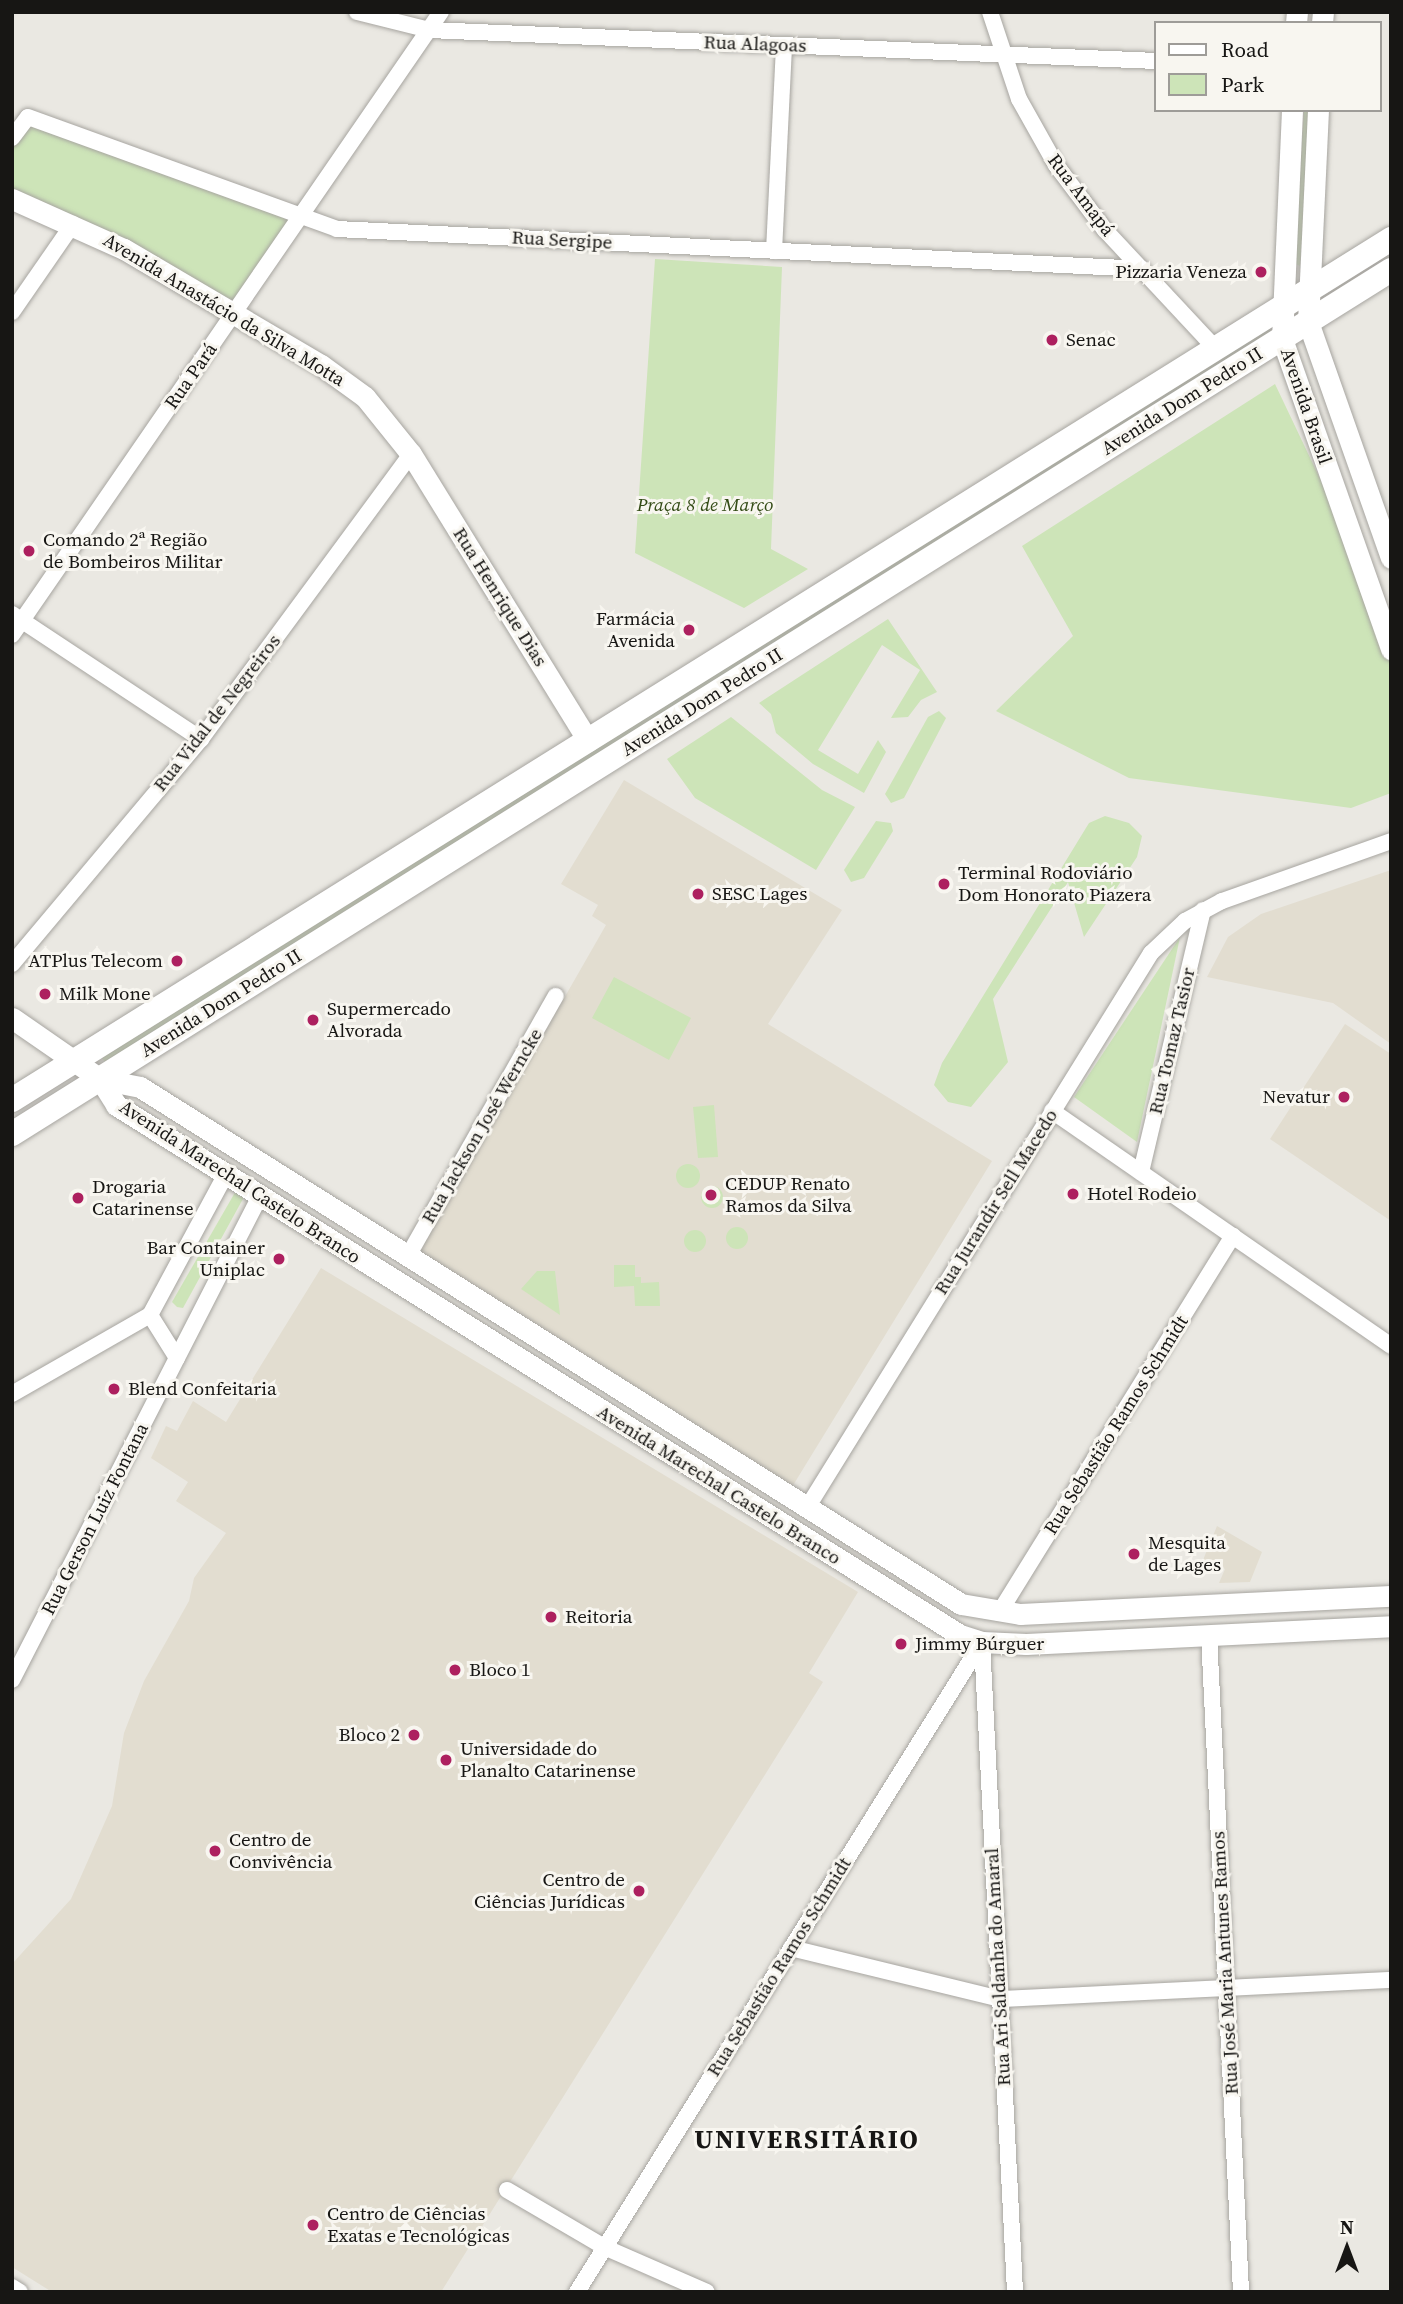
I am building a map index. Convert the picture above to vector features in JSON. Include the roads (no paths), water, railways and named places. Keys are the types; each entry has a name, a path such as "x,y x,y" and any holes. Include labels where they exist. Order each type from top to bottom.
{"main road":[{"name":"Avenida Brasil","path":"1292,112 1281,308 1283,339 1391,649"},
{"name":"Avenida Brasil","path":"1318,112 1308,322 1391,558"},
{"name":"Avenida Anastácio da Silva Motta","path":"12,199 73,224 234,313 342,378 389,423 411,454"},
{"name":"Avenida Dom Pedro II","path":"12,1100 1391,239"},
{"name":"Avenida Dom Pedro II","path":"12,1134 1391,271"},
{"name":"Rua Henrique Dias","path":"411,454 588,741"},
{"path":"586,774 593,757 588,741"},
{"path":"12,1018 100,1079"},
{"name":"Avenida Marechal Castelo Branco","path":"100,1079 140,1087 961,1604 999,1613 1069,1612 1391,1596"},
{"name":"Avenida Marechal Castelo Branco","path":"100,1079 116,1105 940,1625 982,1642 1026,1644 1391,1626"},
{"path":"226,1174 262,1164 260,1196"},
{"path":"982,1642 1069,1612"}],"street":[{"name":"Rua Alagoas","path":"357,12 429,30 1154,61"},
{"name":"Rua Pará","path":"12,635 17,617 234,313 441,12"},
{"name":"Rua Amapá","path":"990,12 1001,54 1019,99 1056,165 1142,269 1216,349"},
{"path":"774,251 784,45"},
{"name":"Rua Sergipe","path":"12,138 28,117 337,229 1142,269"},
{"path":"12,312 73,224"},
{"name":"Rua Vidal de Negreiros","path":"12,964 201,738 411,454"},
{"path":"17,617 201,738"},
{"name":"Rua Jurandir Sell Macedo","path":"807,1508 1151,953 1203,910 1391,841"},
{"name":"Rua Tomaz Tasior","path":"1141,1172 1203,910"},
{"name":"Rua Jackson José Werncke","path":"408,1256 556,996"},
{"path":"1052,1111 1391,1346"},
{"path":"12,1394 150,1315 226,1174"},
{"name":"Rua Gerson Luiz Fontana","path":"12,1680 260,1196"},
{"name":"Rua Sebastião Ramos Schmidt","path":"999,1613 1233,1236"},
{"path":"150,1315 177,1358"},
{"name":"Rua José Maria Antunes Ramos","path":"1209,1635 1241,2292"},
{"name":"Rua Sebastião Ramos Schmidt","path":"577,2292 982,1642"},
{"name":"Rua Ari Saldanha do Amaral","path":"982,1642 1015,2292"},
{"path":"790,1948 1000,1999 1391,1980"},
{"path":"507,2190 604,2247 707,2292"},
{"path":"12,2287 20,2292"}],"place":[{"name":"Pizzaria Veneza","path":"1261,272"},
{"name":"Senac","path":"1052,340"},
{"name":"Comando 2ª Região de Bombeiros Militar","path":"29,551"},
{"name":"Farmácia Avenida","path":"689,630"},
{"name":"Terminal Rodoviário Dom Honorato Piazera","path":"944,884"},
{"name":"SESC Lages","path":"698,894"},
{"name":"ATPlus Telecom","path":"177,961"},
{"name":"Milk Mone","path":"45,994"},
{"name":"Supermercado Alvorada","path":"313,1020"},
{"name":"Nevatur","path":"1344,1097"},
{"name":"Hotel Rodeio","path":"1073,1194"},
{"name":"CEDUP Renato Ramos da Silva","path":"711,1195"},
{"name":"Drogaria Catarinense","path":"78,1198"},
{"name":"Bar Container Uniplac","path":"279,1259"},
{"name":"Blend Confeitaria","path":"114,1389"},
{"name":"Mesquita de Lages","path":"1134,1554"},
{"name":"Reitoria","path":"551,1617"},
{"name":"Jimmy Búrguer","path":"901,1644"},
{"name":"Bloco 1","path":"455,1670"},
{"name":"Bloco 2","path":"414,1735"},
{"name":"Universidade do Planalto Catarinense","path":"446,1760"},
{"name":"Centro de Convivência","path":"215,1851"},
{"name":"Centro de Ciências Jurídicas","path":"639,1891"},
{"name":"Centro de Ciências Exatas e Tecnológicas","path":"313,2225"}],"district":[{"name":"UNIVERSITÁRIO","path":"807,2140"}],"park label":[{"name":"Praça 8 de Março","path":"705,505"}]}
